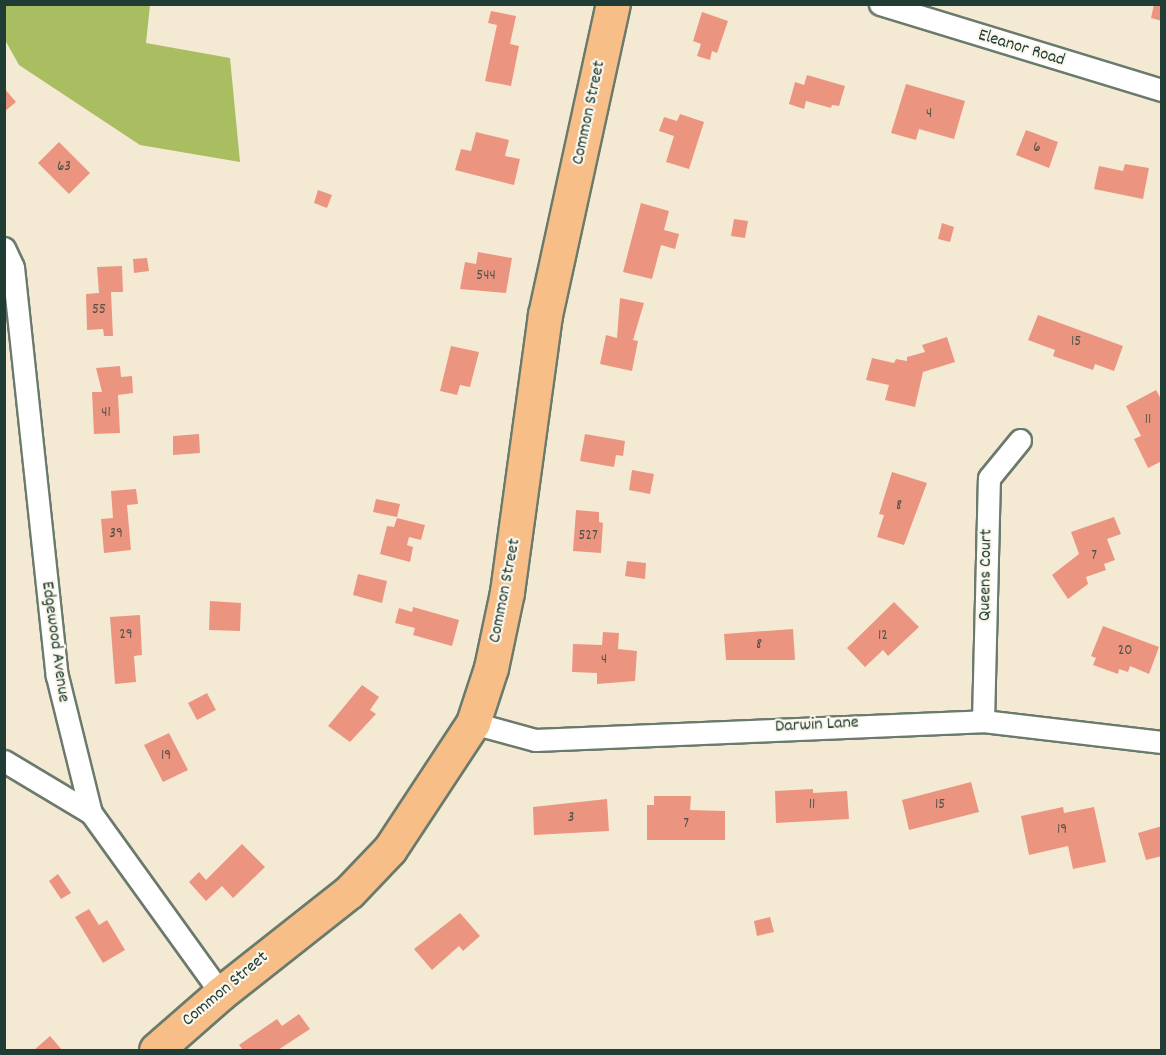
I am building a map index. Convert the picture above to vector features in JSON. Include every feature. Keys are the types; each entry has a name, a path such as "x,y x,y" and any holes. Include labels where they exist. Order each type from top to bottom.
{"main road":[{"name":"Common Street","path":"156,1050 221,993 349,892 390,849 473,723 491,668 507,592 545,315 613,4"}],"street":[{"name":"Eleanor Road","path":"880,4 1161,90"},
{"name":"Edgewood Avenue","path":"4,248 14,267 57,676 90,813 221,993"},
{"name":"Queens Court","path":"984,721 989,478 1020,440"},
{"name":"Darwin Lane","path":"473,723 535,740 984,721 1161,742"},
{"path":"4,761 90,813"}],"green space":[{"path":"4,5 150,5 146,43 230,58 240,162 140,145 19,65 5,40"}],"building":[{"path":"1154,4 1162,4 1162,21 1151,18"},
{"path":"491,11 516,16 510,44 519,46 511,86 485,81 497,25 488,23"},
{"path":"702,12 728,21 717,53 712,51 710,60 697,56 701,44 693,41"},
{"path":"807,75 845,86 839,106 832,105 831,108 806,101 804,109 789,104 795,82 804,85"},
{"path":"906,84 965,101 954,139 919,129 916,140 891,133"},
{"path":"4,88 16,102 4,112"},
{"path":"680,114 704,122 689,169 666,162 674,136 659,131 664,117 677,121"},
{"path":"1026,130 1058,142 1049,168 1016,155"},
{"path":"476,132 509,140 505,156 520,159 514,185 455,170 461,149 471,151"},
{"path":"59,142 90,173 69,194 38,163"},
{"path":"1125,164 1149,168 1143,199 1094,189 1099,166 1123,171"},
{"path":"318,190 332,195 327,208 314,203"},
{"path":"641,203 669,211 664,230 679,234 675,249 661,245 652,279 623,272"},
{"path":"734,219 748,221 745,238 731,236"},
{"path":"942,223 954,227 950,242 938,239"},
{"path":"478,252 512,258 506,293 460,289 465,262 476,264"},
{"path":"147,258 149,271 134,273 133,259"},
{"path":"122,266 123,292 111,292 113,336 104,336 103,329 87,330 86,294 99,293 97,267"},
{"path":"620,298 644,303 633,340 638,341 632,371 600,364 606,335 617,338"},
{"path":"1038,315 1123,346 1114,371 1095,364 1093,370 1053,356 1055,350 1028,340"},
{"path":"947,337 955,362 923,372 915,407 885,400 889,385 866,380 872,358 894,363 896,359 907,361 907,357 925,352 922,345"},
{"path":"451,346 479,352 470,387 460,385 457,395 440,391"},
{"path":"120,366 121,377 132,376 133,393 118,395 120,433 94,434 92,392 102,392 96,368"},
{"path":"1156,390 1162,401 1162,461 1148,468 1134,439 1141,436 1126,406"},
{"path":"199,434 200,453 173,455 173,436"},
{"path":"585,434 625,441 623,456 616,455 614,467 580,461"},
{"path":"632,470 654,474 650,494 629,490"},
{"path":"892,472 927,483 904,545 877,537 884,515 879,514"},
{"path":"136,489 138,504 127,505 131,550 104,553 101,519 113,518 111,491"},
{"path":"376,499 400,504 397,517 373,512"},
{"path":"576,510 599,512 599,522 603,523 601,553 573,551"},
{"path":"1114,517 1121,534 1107,539 1115,560 1104,564 1106,570 1086,577 1088,584 1068,599 1052,575 1079,554 1071,532"},
{"path":"397,518 425,525 421,540 409,537 407,545 413,547 410,562 380,554 387,526 394,527"},
{"path":"627,561 646,563 645,579 625,576"},
{"path":"358,574 387,581 382,603 353,595"},
{"path":"210,601 241,603 240,631 209,630"},
{"path":"894,602 919,627 888,656 883,650 865,667 847,648"},
{"path":"413,607 459,620 452,646 413,635 415,628 395,623 399,608 412,612"},
{"path":"140,615 142,655 134,656 136,682 115,684 110,617"},
{"path":"1103,626 1159,647 1149,674 1130,666 1128,672 1119,669 1118,674 1093,665 1096,658 1091,656"},
{"path":"793,629 795,660 726,660 724,634"},
{"path":"603,632 619,633 618,649 637,651 635,681 597,684 597,673 572,672 573,644 602,645"},
{"path":"362,685 379,697 370,710 376,714 350,742 328,726"},
{"path":"207,693 216,710 197,720 188,703"},
{"path":"169,733 188,770 163,782 144,745"},
{"path":"971,782 979,812 909,830 902,800"},
{"path":"813,789 813,793 847,791 849,819 776,823 775,791"},
{"path":"654,796 691,796 690,810 725,811 725,840 647,840 647,805 654,805"},
{"path":"607,799 609,831 534,835 533,807"},
{"path":"1063,807 1064,813 1094,807 1106,862 1073,869 1068,846 1029,855 1021,816"},
{"path":"1162,826 1162,856 1146,860 1138,833"},
{"path":"242,844 265,867 233,898 222,886 206,901 189,882 199,872 206,880"},
{"path":"58,874 71,893 61,899 49,881"},
{"path":"89,909 99,925 107,920 125,950 103,963 75,917"},
{"path":"460,913 480,936 463,951 459,946 432,970 414,949"},
{"path":"770,917 774,932 757,936 754,921"},
{"path":"299,1014 310,1029 278,1050 243,1050 239,1045 277,1019 282,1026"},
{"path":"50,1036 62,1050 34,1050"}]}
